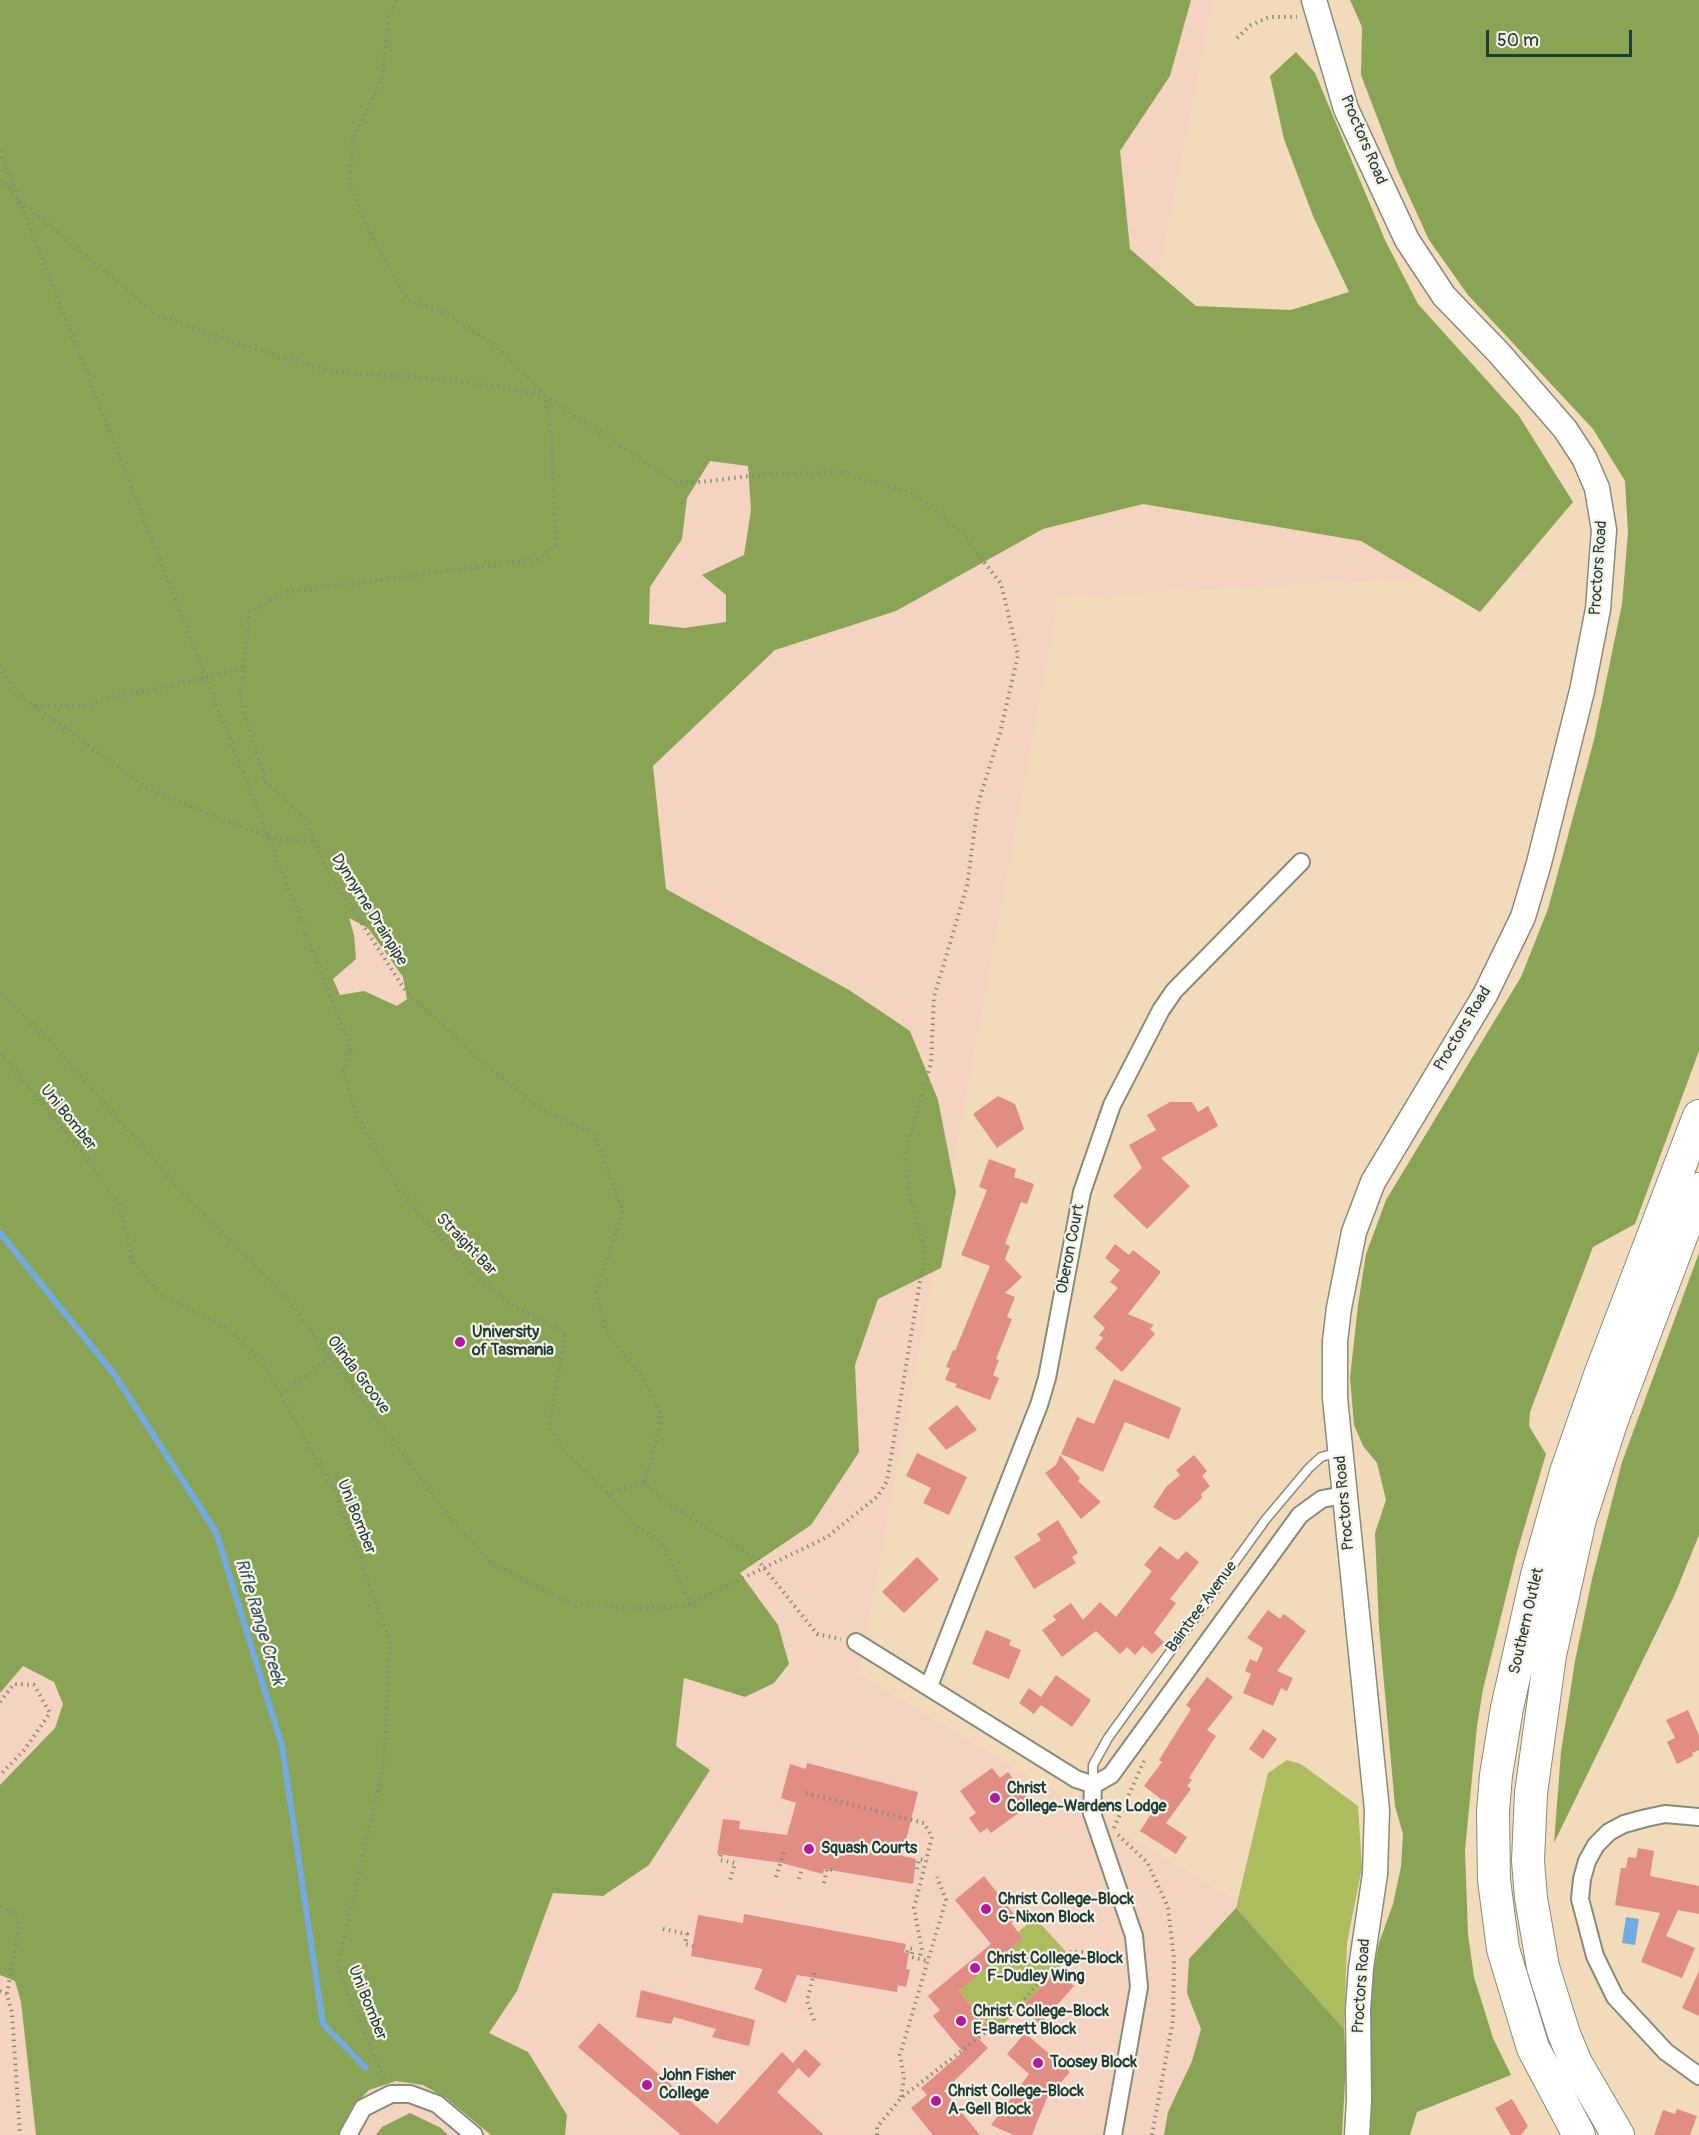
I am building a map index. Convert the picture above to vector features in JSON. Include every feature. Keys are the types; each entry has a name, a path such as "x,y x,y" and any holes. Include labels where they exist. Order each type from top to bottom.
{"highway":[{"name":"Southern Outlet","path":"1580,2135 1533,2048 1503,1949 1494,1880 1493,1811 1496,1775 1524,1630 1558,1495 1600,1375 1699,1116"},
{"name":"Southern Outlet","path":"1618,2135 1576,2063 1560,2023 1543,1966 1530,1888 1531,1793 1550,1654 1580,1519 1620,1398 1699,1189"}],"street":[{"name":"Proctors Road","path":"1316,9 1346,109 1407,240 1444,296 1499,353 1565,429 1584,458 1597,488 1604,530 1598,609 1582,691 1523,916 1485,995 1373,1182 1353,1232 1335,1341 1334,1370 1340,1452 1377,1810 1375,1874 1360,1968 1357,2135"},
{"name":"Oberon Court","path":"929,1686 1040,1405 1082,1192 1112,1105 1161,1010 1174,991 1301,862"},
{"name":"Baintree Avenue","path":"1093,1784 1111,1775 1300,1515 1322,1499 1344,1495"},
{"path":"856,1642 1076,1779 1093,1784 1092,1813 1134,1936 1139,1987 1113,2135"},
{"path":"1699,1817 1665,1814 1624,1824 1609,1832 1596,1845 1587,1861 1580,1899 1583,1915 1604,1977 1624,2010 1666,2052 1699,2076"},
{"path":"348,2135 363,2108 391,2094 410,2094 437,2104 474,2135"}],"lane":[{"name":"Baintree Avenue","path":"1093,1784 1094,1765 1107,1738 1266,1519 1321,1457 1340,1452"}],"path":[{"path":"396,0 388,20 382,76 353,138 349,183 370,232 407,300 442,311 499,348 545,396"},
{"path":"1237,38 1251,25 1269,17 1316,9"},
{"path":"0,151 353,1054"},
{"path":"0,179 20,201 158,316 226,340 330,371 447,380 502,387 545,396"},
{"name":"Dynnyrne Drainpipe","path":"545,396 552,443 555,545 539,559 287,592 250,612 240,697 266,782 304,819 325,867 405,990 479,1060 536,1104 593,1133 623,1211 596,1292 605,1329 648,1386 662,1416 645,1482"},
{"name":"Olinda Groove","path":"0,993 51,1042 183,1194 286,1297 451,1520 491,1563 571,1603 647,1609 690,1604 765,1565 827,1537 878,1496 886,1480 925,1251 910,1196 905,1153 931,1063 934,997 967,886 978,804 1000,733 1018,655 1001,584 961,532 915,494 843,473 767,474 701,482 675,482 545,396"},
{"path":"0,666 15,692 150,790 268,837 315,843"},
{"path":"35,706 83,706 244,667"},
{"name":"Straight Bar","path":"350,1047 343,1072 358,1117 399,1190 472,1273 514,1307 555,1327 566,1336 549,1427 566,1453 607,1493 634,1525 664,1545 690,1604"},
{"name":"Uni Bomber","path":"0,1053 83,1153 119,1205 134,1264 161,1295 231,1331 263,1364 336,1494 390,1640 384,1764 337,1968 391,2094"},
{"path":"281,1395 330,1356"},
{"path":"607,1493 645,1482 662,1500 765,1565 817,1634 856,1642"},
{"path":"0,1702 14,1684 34,1685 50,1713 25,1749 0,1775"},
{"path":"806,1793 924,1823 932,1838 914,1908 922,1950 919,1959"},
{"path":"1113,1830 1147,1862 1168,1907 1174,1958 1173,2020 1161,2070 1152,2135"},
{"path":"776,1877 784,1848"},
{"path":"721,1855 720,1860 735,1863 730,1880"},
{"path":"917,1869 919,1859 927,1861"},
{"path":"824,1883 827,1869 834,1870 835,1868"},
{"path":"799,1879 802,1869"},
{"path":"901,2098 904,2078 900,2055 946,1900 937,1877"},
{"path":"0,1907 14,1914 19,1925 7,1994 12,2013 20,2135"},
{"path":"663,1929 687,1934 685,1944 693,1946"},
{"path":"907,1953 909,1948 913,1949 911,1957 928,1961"},
{"path":"878,2135 877,2127 901,2098 1014,2010 1067,1952 1092,1952"},
{"path":"814,1973 807,2001 815,2023"},
{"path":"0,1991 7,1994"}],"shaded area":[{"name":"University of Tasmania","path":"0,0 1213,0 1148,328 1408,307 1529,572 1059,597 859,1674 1224,1893 1307,1954 1265,2135 0,2135"}],"green space":[{"name":"University of Tasmania","path":"0,0 1191,0 1170,76 1120,151 1130,249 1196,306 1291,310 1349,292 1313,216 1284,139 1270,76 1296,52 1315,73 1385,240 1418,304 1519,416 1573,502 1480,612 1361,541 1143,504 1043,529 896,611 775,650 653,766 666,889 849,990 910,1031 938,1100 956,1192 941,1268 878,1299 855,1365 859,1452 811,1525 740,1573 778,1625 789,1664 774,1683 745,1697 684,1678 676,1746 710,1770 649,1865 603,1896 553,1893 517,1991 489,2033 528,2052 567,2115 565,2135 491,2135 446,2098 423,2085 396,2081 369,2090 352,2107 338,2135 36,2135 21,2002 15,1981 0,1975 0,1785 55,1728 63,1704 54,1682 23,1666 0,1693","holes":["710,461 748,466 751,510 744,555 702,575 726,595 726,622 684,628 649,624 650,587 682,539 687,498","349,918 368,928 403,977 407,999 397,1006 364,991 340,995 333,979 356,959 354,935"]},
{"path":"1350,0 1699,0 1699,1051 1635,1224 1593,1247 1530,1412 1529,1426 1546,1454 1517,1552 1483,1689 1477,1726 1465,1850 1468,1934 1474,1977 1493,2038 1511,2075 1417,2112 1410,2135 1367,2135 1372,2056 1369,2034 1370,1991 1379,1943 1393,1904 1401,1867 1403,1834 1395,1806 1379,1627 1375,1533 1386,1500 1377,1463 1363,1446 1354,1425 1350,1378 1358,1305 1366,1254 1386,1200 1521,977 1548,909 1594,740 1622,604 1628,533 1625,481 1593,429 1468,295 1429,240 1398,172 1361,75 1362,27"},
{"path":"1699,1253 1699,1535 1675,1594 1554,1843 1561,1752 1575,1661 1592,1579 1622,1462"},
{"path":"1287,1760 1301,1764 1358,1806 1362,1867 1347,1943 1344,2029 1236,1908 1268,1773"},
{"path":"1236,1908 1344,2029 1346,2065 1342,2135 1164,2135 1168,2112 1192,2061 1201,2029 1187,1993 1189,1959"},
{"path":"1035,1918 1070,1956 1022,2007 994,2032 959,1991 1023,1938 1018,1932"},
{"path":"410,2113 441,2128 448,2135 376,2135 382,2127"}],"water":[{"path":"1626,1917 1639,1919 1635,1945 1622,1943"}],"building":[{"path":"998,1096 1015,1104 1024,1129 997,1148 973,1114"},
{"path":"1170,1102 1192,1102 1198,1112 1208,1106 1218,1126 1161,1158 1190,1186 1147,1229 1113,1196 1142,1168 1129,1145 1156,1130 1147,1115"},
{"path":"989,1159 1016,1169 1014,1177 1034,1184 1027,1204 1021,1202 1005,1244 1010,1246 1005,1259 1022,1277 1005,1293 1015,1297 1007,1317 1012,1319 996,1359 999,1360 993,1375 999,1378 990,1400 955,1387 957,1384 945,1380 950,1368 946,1367 953,1350 955,1351 990,1266 961,1255 987,1190 979,1187"},
{"path":"1115,1244 1129,1255 1133,1250 1161,1272 1128,1314 1154,1325 1150,1329 1155,1334 1122,1372 1095,1348 1103,1338 1099,1335 1105,1328 1093,1317 1118,1288 1110,1282 1120,1270 1105,1258"},
{"path":"1114,1379 1181,1408 1169,1439 1125,1422 1103,1472 1061,1454 1077,1417 1094,1424"},
{"path":"957,1405 977,1430 946,1450 928,1428"},
{"path":"917,1453 967,1477 949,1515 923,1503 931,1488 906,1476"},
{"path":"1060,1455 1080,1478 1078,1481 1101,1502 1081,1519 1045,1473 1056,1465"},
{"path":"1194,1455 1207,1471 1202,1476 1210,1486 1201,1494 1202,1498 1179,1519 1174,1520 1153,1507 1166,1487 1180,1475 1176,1470"},
{"path":"1058,1520 1078,1553 1072,1557 1076,1563 1034,1589 1014,1557 1041,1540 1037,1534"},
{"path":"1160,1546 1178,1560 1186,1551 1199,1562 1170,1599 1176,1603 1154,1633 1164,1642 1152,1654 1143,1646 1135,1655 1127,1647 1120,1654 1096,1631 1062,1657 1042,1630 1056,1620 1053,1616 1071,1603 1083,1620 1100,1602 1116,1617 1152,1571 1144,1565"},
{"path":"917,1557 939,1579 904,1613 882,1592"},
{"path":"1268,1610 1280,1619 1284,1614 1306,1631 1277,1671 1293,1678 1287,1691 1281,1688 1273,1706 1243,1693 1251,1674 1245,1671 1250,1659 1257,1662 1263,1648 1247,1638"},
{"path":"986,1630 1011,1640 1009,1645 1021,1650 1009,1679 972,1664"},
{"path":"1056,1675 1091,1700 1072,1727 1041,1705 1034,1714 1019,1703 1029,1688 1041,1697"},
{"path":"1207,1677 1233,1697 1207,1730 1216,1736 1189,1778 1192,1780 1187,1786 1191,1789 1166,1823 1187,1837 1176,1854 1140,1831 1161,1799 1144,1786 1162,1762 1159,1760 1191,1709 1186,1705"},
{"path":"1688,1710 1699,1735 1699,1750 1692,1753 1693,1756 1677,1764 1667,1742 1675,1738 1666,1720"},
{"path":"1263,1729 1277,1739 1263,1759 1249,1749"},
{"path":"807,1763 918,1792 902,1856 916,1859 913,1884 824,1869 823,1874 782,1863 717,1854 723,1819 740,1821 739,1829 787,1835 796,1803 781,1798 790,1764 806,1769"},
{"name":"Christ College-Wardens Lodge","path":"992,1768 1000,1778 1008,1772 1031,1804 991,1833 987,1828 980,1833 969,1818 976,1813 960,1791"},
{"path":"1638,1848 1654,1851 1650,1876 1699,1886 1699,1914 1678,1910 1666,1936 1695,1948 1682,1978 1641,1962 1660,1913 1615,1905 1621,1868 1626,1868 1628,1857 1636,1858"},
{"path":"984,1876 1017,1918 1011,1923 1023,1938 959,1991 989,2027 977,2037 988,2048 944,2091 980,2135 933,2135 911,2108 927,2095 921,2088 963,2052 933,2016 940,2010 928,1996 991,1944 955,1900"},
{"path":"744,1914 906,1944 904,1952 909,1953 906,1969 910,1970 906,1987 898,1985 897,1992 797,1975 786,2003 754,1989 763,1969 691,1956 698,1915 743,1923"},
{"path":"1056,1970 1074,1986 1040,2024 1022,2007"},
{"path":"1699,1971 1699,2016 1682,2008"},
{"name":"John Fisher College","path":"641,1990 755,2020 749,2046 712,2037 716,2029 674,2017 671,2024 636,2017"},
{"path":"599,2023 717,2124 782,2052 798,2068 777,2092 824,2135 681,2135 578,2047"},
{"path":"1025,2033 1070,2072 1047,2098 1032,2135 1014,2135 991,2125 1029,2074 1007,2054"},
{"path":"805,2049 821,2064 809,2078 793,2063"},
{"path":"1512,2099 1528,2126 1521,2135 1511,2135 1495,2108"},
{"path":"1677,2109 1697,2116 1690,2135 1654,2135 1663,2110 1675,2114"}],"waterway":[{"name":"Rifle Range Creek","path":"0,1233 114,1374 216,1532 282,1746 323,2024 366,2068"}],"place":[{"name":"University of Tasmania","path":"460,1342"},
{"name":"Christ College-Wardens Lodge","path":"995,1798"},
{"name":"Squash Courts","path":"809,1849"},
{"name":"Christ College-Block G-Nixon Block","path":"986,1909"},
{"name":"Christ College-Block F-Dudley Wing","path":"975,1968"},
{"name":"Christ College-Block E-Barrett Block","path":"961,2021"},
{"name":"Toosey Block","path":"1038,2063"},
{"name":"John Fisher College","path":"647,2085"},
{"name":"Christ College-Block A-Gell Block","path":"936,2101"}]}
